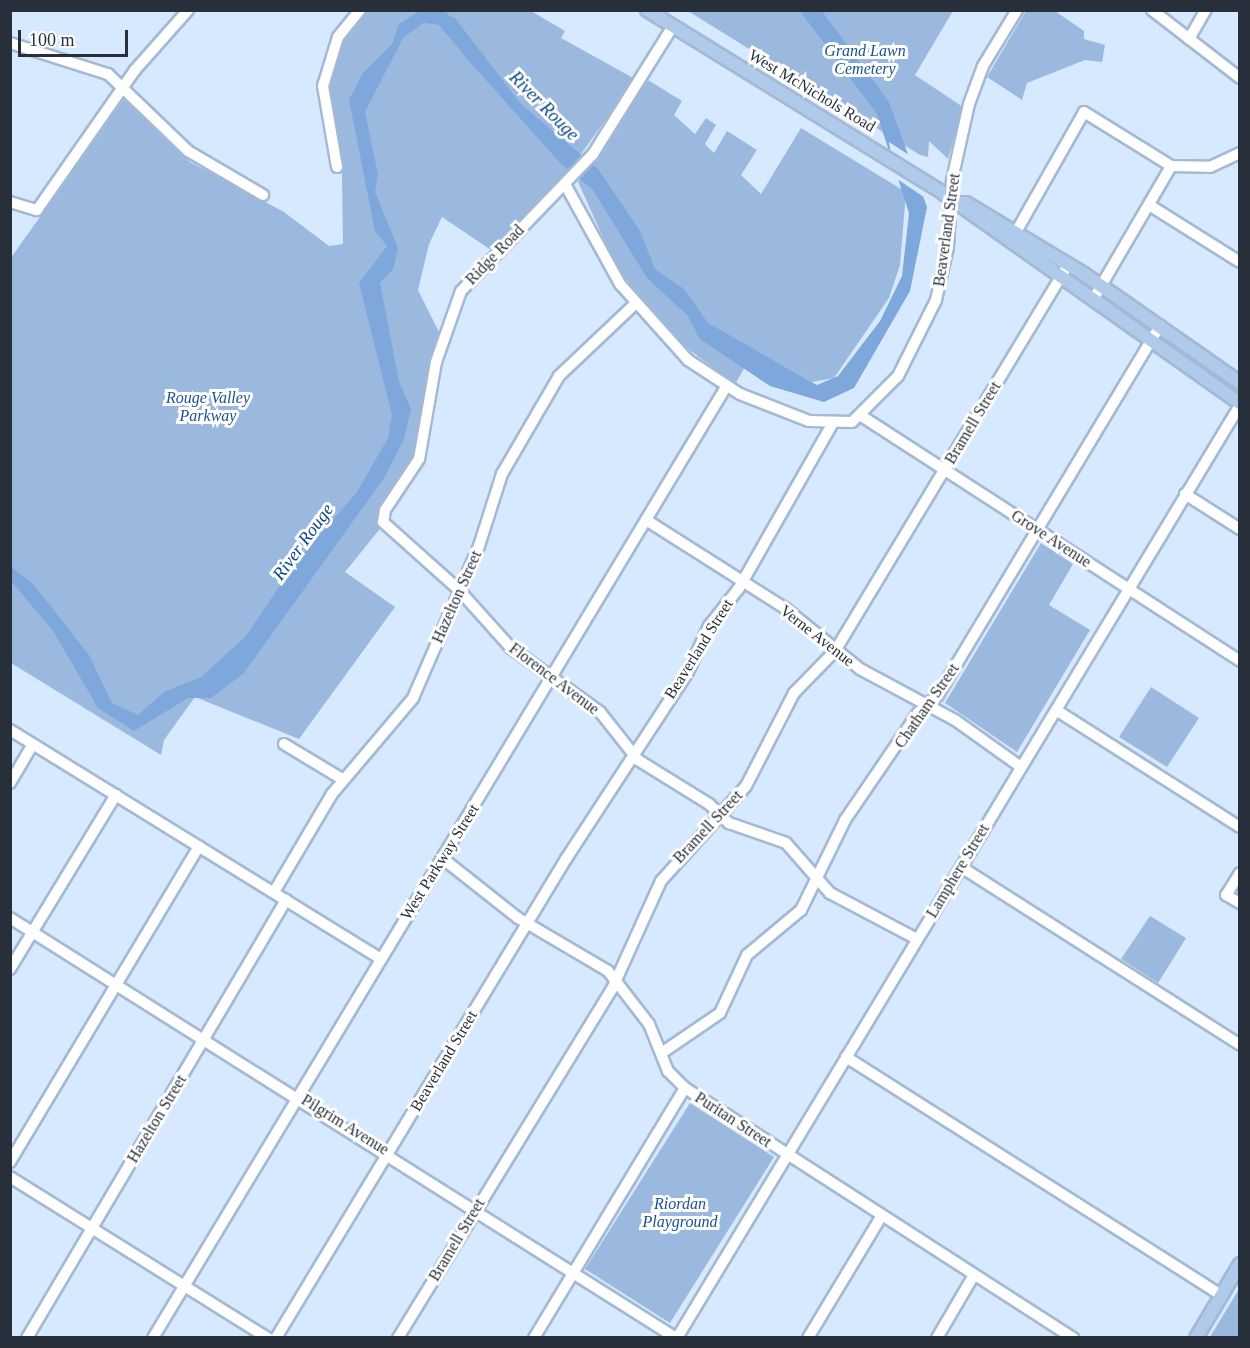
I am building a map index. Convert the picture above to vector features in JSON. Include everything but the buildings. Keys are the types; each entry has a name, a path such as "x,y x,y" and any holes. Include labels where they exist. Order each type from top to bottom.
{"main road":[{"name":"West McNichols Road","path":"647,10 886,156 1013,237 1068,264 1102,285 1239,383"},
{"name":"West McNichols Road","path":"1013,237 1061,277 1152,339 1239,404"},
{"path":"1196,1338 1239,1264"}],"street":[{"path":"10,202 33,212 124,85 188,10"},
{"path":"338,167 323,86 338,37 360,10"},
{"name":"Beaverland Street","path":"863,417 908,359 936,300 948,247 951,198 975,86 1017,10"},
{"path":"1152,10 1239,78"},
{"path":"1189,39 1206,10"},
{"name":"Ridge Road","path":"383,516 419,459 436,362 461,291 567,184 593,154 673,26"},
{"path":"10,43 92,68 124,85 171,138 263,195"},
{"path":"1013,237 1084,112 1171,166 1210,167 1239,153"},
{"path":"1094,298 1171,166"},
{"path":"567,184 634,304 672,346 726,387 809,421 832,424 863,417"},
{"path":"1149,205 1239,262"},
{"name":"Bramell Street","path":"398,1338 617,980 661,881 746,786 794,693 835,651 1068,264"},
{"name":"Hazelton Street","path":"274,892 342,779 413,698 459,590 502,474 559,376 634,304"},
{"name":"Chatham Street","path":"663,1052 720,1013 747,955 801,910 845,820 928,705 1160,325"},
{"name":"West Parkway Street","path":"153,1338 381,958 554,677 726,387"},
{"name":"Lamphere Street","path":"676,1338 1239,404"},
{"name":"Grove Avenue","path":"863,417 1239,661"},
{"name":"Beaverland Street","path":"276,1338 388,1152 530,925 633,752 741,584 832,424"},
{"path":"1185,494 1239,530"},
{"name":"Florence Avenue","path":"383,516 388,531 459,590 511,648 600,712 633,752 721,815 786,843 839,898 917,939"},
{"name":"Verne Avenue","path":"646,520 741,584 786,609 835,651 928,705 1021,767"},
{"path":"1056,710 1239,827"},
{"path":"10,730 381,958"},
{"path":"10,783 33,744"},
{"path":"284,744 342,779"},
{"path":"10,969 116,795"},
{"path":"10,1162 199,846"},
{"name":"Puritan Street","path":"442,858 530,925 587,954 617,980 663,1052 668,1071 685,1088 1068,1336"},
{"path":"961,867 1239,1045"},
{"path":"1239,873 1226,895 1239,903"},
{"name":"Hazelton Street","path":"27,1338 286,900"},
{"name":"Pilgrim Avenue","path":"10,918 299,1095 676,1338"},
{"path":"846,1058 1221,1295"},
{"path":"534,1338 685,1088"},
{"path":"10,1177 268,1338"},
{"path":"808,1338 881,1217"},
{"path":"937,1338 974,1275"}],"green space":[{"name":"Rouge Valley Parkway","path":"366,11 531,11 565,31 561,38 635,79 563,179 491,250 442,217 429,244 418,290 439,332 416,451 378,507 379,530 345,572 395,607 299,739 195,697 164,740 161,755 11,663 10,259 124,99 190,162 284,212 329,246 343,244 342,174 330,87 340,43"},
{"name":"Grand Lawn Cemetery","path":"688,11 953,11 915,75 963,107 948,159 929,141 928,157 920,155"},
{"path":"1026,11 1055,11 1084,31 1084,39 1105,45 1102,62 1085,60 1027,83 1022,100 987,77"},
{"path":"648,80 682,101 674,115 695,134 706,118 716,125 705,144 714,153 727,131 757,150 741,175 761,194 801,128 906,192 900,265 889,298 834,378 812,382 755,350 735,384 671,336 616,266 578,182"},
{"path":"1041,543 1073,564 1049,605 1090,630 1017,752 945,703"},
{"path":"1151,687 1199,718 1167,767 1119,737"},
{"path":"1150,916 1186,938 1158,983 1121,959"},
{"name":"Riordan Playground","path":"690,1103 774,1157 670,1323 585,1269"},
{"path":"1239,1289 1239,1337 1210,1337"}],"shaded area":[{"path":"420,11 438,11 455,18 520,103 598,169 640,231 655,269 684,289 708,323 817,385 838,376 880,321 902,276 909,213 877,114 800,11 822,11 889,102 927,207 910,291 854,388 824,402 770,386 700,339 687,315 647,278 593,190 561,164 461,52 456,25 431,17 403,38 365,112 378,174 375,192 398,248 393,269 380,283 399,381 411,409 404,439 384,478 244,673 211,698 188,698 134,731 98,708 53,631 11,581 10,566 34,585 89,655 112,703 138,715 164,692 201,677 246,636 293,566 357,492 388,438 392,415 359,283 387,246 375,231 349,100 362,74 392,44 399,24"}],"pier":[{"path":"889,142 909,155 927,199 894,177"}],"waterway":[{"name":"River Rouge","path":"426,16 442,18 471,52"}]}
